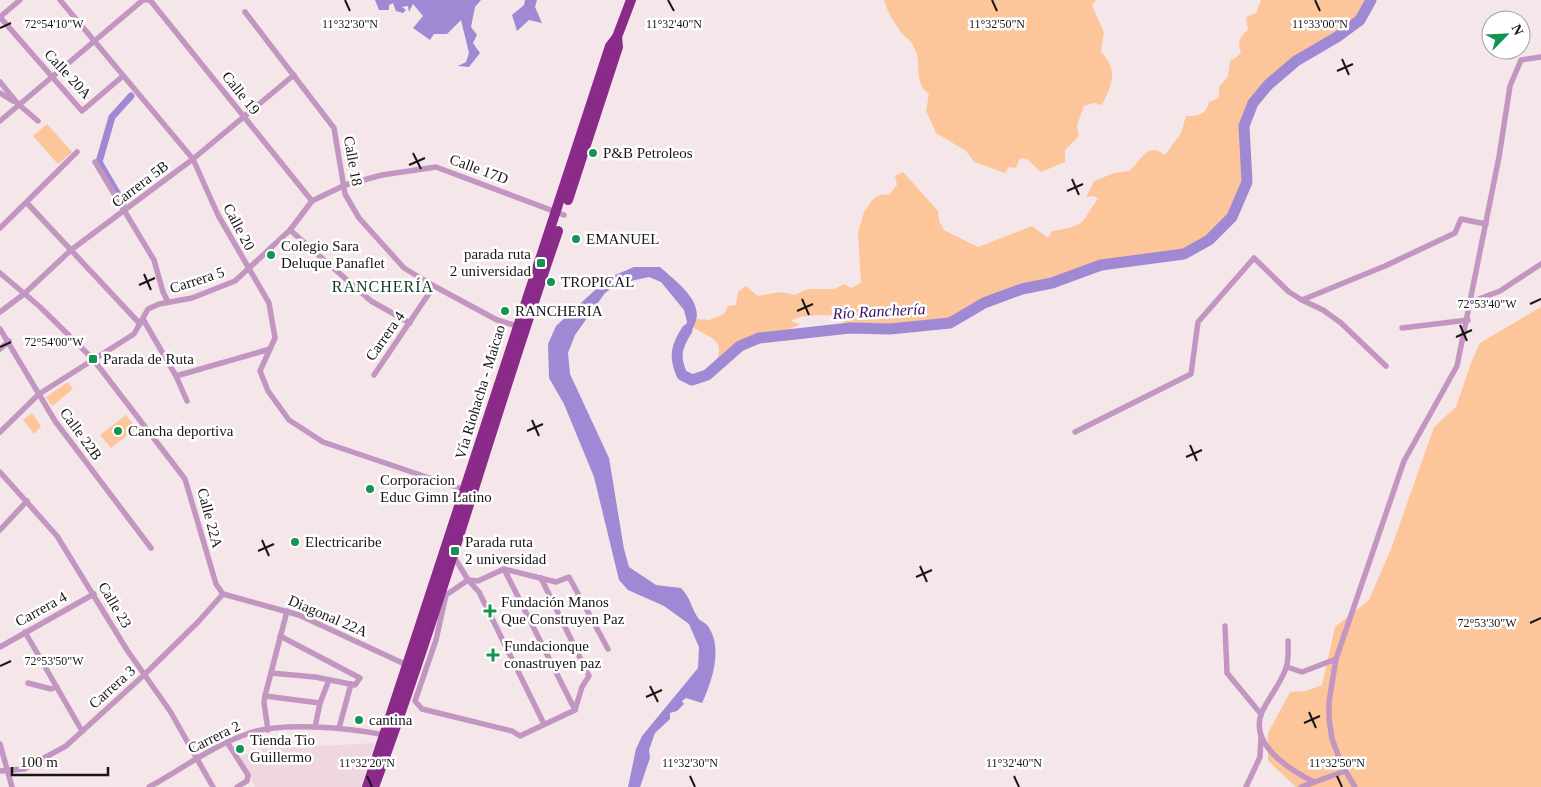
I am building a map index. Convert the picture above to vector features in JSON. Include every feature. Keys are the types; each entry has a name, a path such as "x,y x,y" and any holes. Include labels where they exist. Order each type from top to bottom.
{"highway":[{"name":"Vía Riohacha - Maicao","path":"374,787 388,736 468,491 618,47 617,37 630,2"},
{"name":"Vía Riohacha - Maicao","path":"481,453 517,326 560,214"},
{"name":"Vía Riohacha - Maicao","path":"367,787 388,736"}],"street":[{"path":"0,17 20,0"},
{"name":"Calle 20","path":"60,0 193,159 218,215 244,263 250,268 269,303 274,338 260,371 268,391 289,420 323,442 468,491"},
{"path":"0,121 144,0 150,0"},
{"name":"Calle 19","path":"150,0 312,201"},
{"name":"Calle 18","path":"245,12 334,128 346,194 359,218 404,268 498,320 517,326"},
{"name":"Calle 20A","path":"0,17 82,112 123,76"},
{"path":"1355,787 1345,771 1332,739 1329,719 1329,702 1336,659 1404,461 1457,366 1468,320 1510,86 1521,60 1538,57"},
{"name":"Carrera 5B","path":"0,312 24,294 71,250 193,159 245,118 294,75"},
{"path":"0,82 18,104"},
{"path":"0,92 18,104 38,122"},
{"path":"0,228 77,152"},
{"path":"95,162 154,260 163,292 168,302"},
{"name":"Calle 17D","path":"382,175 436,167 560,214"},
{"name":"Carrera 5","path":"0,432 39,394 134,334 148,309 168,302 192,298 235,280 290,230 312,201 345,185 382,175"},
{"path":"27,203 141,321 176,376 187,401"},
{"path":"1302,300 1385,266 1455,233 1461,219 1486,224"},
{"path":"290,230 371,301 410,323"},
{"path":"1075,432 1191,374 1198,322 1254,258 1289,292 1323,310 1386,366"},
{"path":"1471,302 1500,291 1541,264"},
{"name":"Calle 22A","path":"0,273 93,359 185,480 212,572 216,584 223,594"},
{"name":"Carrera 4","path":"374,375 434,286"},
{"path":"1402,328 1468,320"},
{"name":"Calle 22B","path":"0,329 9,341 55,422 151,548"},
{"path":"0,349 9,341"},
{"path":"176,376 270,349"},
{"name":"Calle 23","path":"0,472 57,536 144,675 170,711 213,787"},
{"path":"0,530 27,502"},
{"path":"449,553 479,592 544,724"},
{"path":"504,568 575,710"},
{"path":"541,578 590,676 582,686 575,710 520,736 512,731 422,709 415,701 436,640 446,594 468,580 478,581 504,568 556,582 569,577 608,649"},
{"name":"Carrera 4","path":"0,647 94,594"},
{"name":"Diagonal 22A","path":"223,594 300,615 411,666"},
{"name":"Carrera 3","path":"0,771 24,769 66,746 144,675 198,622 223,594"},
{"path":"268,730 264,703 265,696 287,612"},
{"path":"1225,626 1227,673 1261,714"},
{"path":"25,632 82,731"},
{"path":"271,673 351,684 355,684 360,678 280,636"},
{"path":"1246,787 1260,756 1261,714 1286,667 1288,641"},
{"path":"1286,667 1302,672 1336,659"},
{"path":"315,727 320,703 329,680"},
{"path":"28,684 51,689 57,687"},
{"path":"339,728 351,684"},
{"path":"265,696 320,703"},
{"name":"Carrera 2","path":"149,787 196,759 249,733 315,727 339,728 388,736"},
{"path":"1261,737 1278,758 1293,771 1314,782"},
{"path":"228,742 248,775 247,780 237,787"},
{"path":"0,744 12,787"},
{"path":"1301,787 1345,771"},
{"path":"160,781 164,787"}],"shaded area":[{"path":"375,0 481,0 475,7 471,27 477,35 473,43 480,53 469,67 458,66 466,62 469,53 461,20 447,34 434,34 430,40 413,28 423,16 413,4 409,12 408,6 402,7 406,10 403,13 396,11 393,3 389,5 389,10 379,10"},
{"path":"525,0 537,0 535,7 542,23 529,20 517,31 512,15 524,5"},
{"path":"884,0 1096,0 1092,6 1104,32 1101,51 1112,71 1111,83 1102,105 1094,103 1084,106 1077,125 1079,136 1065,150 1065,162 1041,172 1027,159 1020,158 1016,168 1009,167 1005,173 974,162 966,151 936,133 926,111 929,94 921,85 916,52 911,42 895,24"},
{"path":"1261,0 1371,0 1360,20 1337,37 1296,61 1268,85 1253,103 1244,126 1247,182 1232,217 1209,240 1184,254 1101,265 1052,283 1022,289 987,303 950,323 890,329 850,328 837,315 813,315 796,318 791,321 800,324 793,328 757,334 750,337 744,341 745,344 719,366 717,364 719,351 716,342 693,327 697,319 709,320 724,314 728,306 736,305 738,292 746,286 758,296 781,292 795,295 808,289 834,289 844,284 851,288 861,283 858,233 864,212 874,198 882,194 889,195 897,185 895,176 903,172 938,211 939,221 944,230 978,247 1032,226 1048,238 1052,231 1079,224 1098,199 1094,196 1086,197 1094,181 1114,173 1129,171 1149,151 1159,151 1165,155 1181,133 1186,116 1201,114 1206,110 1209,102 1219,98 1219,87 1228,77 1230,61 1241,52 1240,40 1248,30 1246,17 1256,13"},
{"path":"47,124 72,152 58,164 33,136"},
{"path":"634,267 660,267 687,292 697,311 696,321 691,331 680,342 687,322 684,310 661,282 649,277 617,284 605,293 575,335 568,353 570,374 609,458 624,549 629,567 656,585 681,588 698,618 707,625 712,634 716,654 709,685 702,703 686,698 682,701 684,704 677,711 670,713 670,719 655,733 649,750 650,758 640,787 628,787 636,749 642,736 698,668 699,647 689,624 664,606 628,590 619,580 594,477 564,404 549,378 548,344 556,326 608,278"},
{"path":"1541,307 1541,787 1296,787 1268,761 1268,733 1290,692 1306,691 1322,685 1335,627 1369,600 1391,549 1434,427 1456,407 1472,360 1480,343"},
{"path":"68,382 73,389 52,406 46,397"},
{"path":"32,413 41,426 34,434 23,420"},
{"name":"Cancha deportiva","path":"126,415 136,428 111,448 100,435"},
{"path":"375,743 361,787 255,787 240,757 260,749"}],"waterway":[{"name":"Río Ranchería","path":"687,330 678,347 677,357 682,375 692,380 707,375 740,346 759,338 850,328 890,329 950,323 984,303 1022,289 1052,283 1101,265 1184,254 1209,240 1232,217 1247,182 1244,126 1253,103 1268,85 1296,61 1337,37 1360,20 1371,0"},
{"path":"123,203 99,162 112,117 131,96"}],"place":[{"name":"P&B Petroleos","path":"593,153"},
{"name":"EMANUEL","path":"576,239"},
{"name":"Colegio Sara Deluque Panaflet","path":"271,255"},
{"name":"parada ruta 2 universidad","path":"541,263"},
{"name":"TROPICAL","path":"551,282"},
{"name":"RANCHERIA","path":"505,311"},
{"name":"Parada de Ruta","path":"93,359"},
{"name":"Cancha deportiva","path":"118,431"},
{"name":"Corporacion Educ Gimn Latino","path":"370,489"},
{"name":"Electricaribe","path":"295,542"},
{"name":"Parada ruta 2 universidad","path":"455,551"},
{"name":"Fundación Manos Que Construyen Paz","path":"490,611"},
{"name":"Fundacionque conastruyen paz","path":"493,655"},
{"name":"cantina","path":"359,720"},
{"name":"Tienda Tio Guillermo","path":"240,749"}],"district":[{"name":"RANCHERÍA","path":"383,286"}]}
